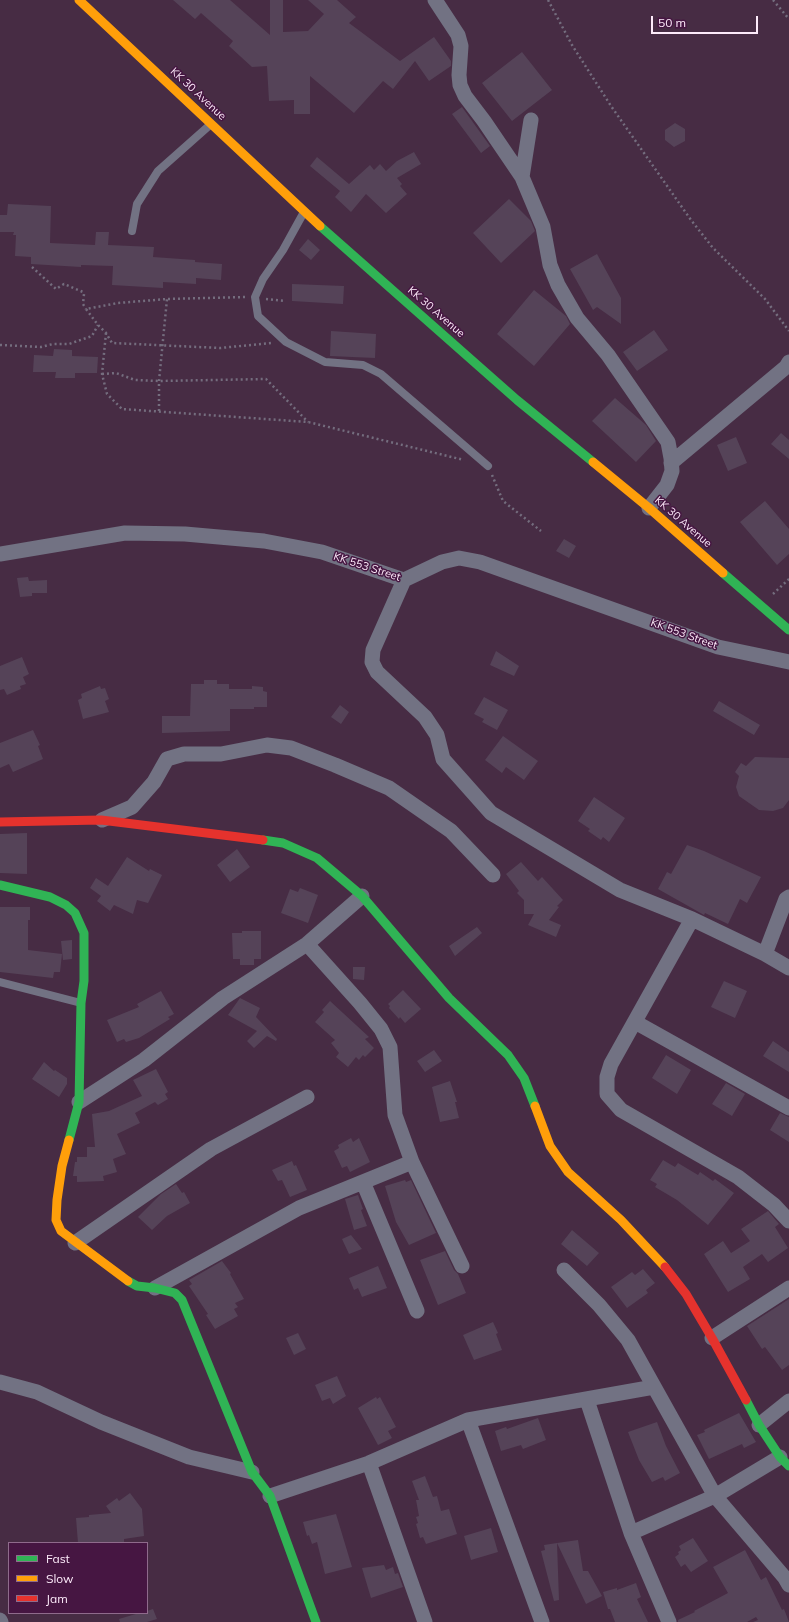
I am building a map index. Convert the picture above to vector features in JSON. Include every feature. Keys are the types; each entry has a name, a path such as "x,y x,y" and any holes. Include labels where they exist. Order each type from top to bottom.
{"street":[{"name":"KK 30 Avenue","path":"79,0 212,123 304,212 517,400 649,508 789,630"},
{"path":"435,0 458,35 461,46 459,75 460,85 465,96 522,177 543,227 550,265 564,297 576,318 608,355 668,442 672,471 667,485 649,508"},
{"path":"522,177 531,120"},
{"path":"671,463 789,362"},
{"name":"KK 553 Street","path":"0,554 125,533 185,534 264,541 322,552 404,580 442,562 458,558 480,562 718,647 789,662"},
{"path":"404,580 372,650 372,662 377,672 425,717 436,735 444,759 457,776 492,813 620,890 692,919 765,954 789,968"},
{"path":"101,820 132,807 154,782 167,759 184,754 221,754 267,745 291,748 388,788 451,831 493,875"},
{"path":"0,822 101,820 283,843 317,858 362,896 449,998 508,1055 524,1078 550,1146 568,1172 621,1220 658,1258 686,1294 712,1338 759,1425 784,1462 715,1496 631,1533"},
{"path":"0,885 50,897 66,905 75,913 84,933 84,981 81,1003 79,1102 62,1166 56,1220 60,1231 128,1281 137,1286 175,1292 182,1300 226,1412 252,1472 270,1496 316,1622"},
{"path":"79,1102 144,1060 223,998 307,944 362,896"},
{"path":"765,954 786,899 789,897"},
{"path":"692,919 611,1064 607,1077 607,1094 621,1110 738,1177 774,1205 789,1221"},
{"path":"307,944 360,1003 381,1029 390,1046 395,1115 412,1162 462,1266"},
{"path":"635,1022 789,1108"},
{"path":"75,1243 211,1149 307,1097"},
{"path":"155,1288 299,1208 412,1162"},
{"path":"363,1182 417,1311"},
{"path":"564,1270 599,1305 628,1340 715,1496 785,1578 789,1585"},
{"path":"712,1338 789,1288"},
{"path":"0,1382 37,1392 101,1422 189,1457 252,1472"},
{"path":"270,1496 369,1463 468,1420 654,1387"},
{"path":"587,1400 631,1533 669,1622"},
{"path":"759,1425 789,1401"},
{"path":"468,1420 542,1622"},
{"path":"369,1463 425,1622"}],"lane":[{"path":"132,231 137,204 158,171 212,123"},
{"path":"304,212 283,250 263,279 255,297 258,316 286,342 325,362 363,365 381,374 488,466"},
{"path":"0,982 81,1003"}],"path":[{"path":"548,0 572,45 611,106 691,220 713,248 765,299 789,331"},
{"path":"773,0 789,19"},
{"path":"32,267 56,289 64,284 82,292 84,298 82,304 98,326 106,333 112,343 162,344 220,348 286,342"},
{"path":"86,309 118,303 167,299 255,297 285,301"},
{"path":"159,411 159,381 167,299"},
{"path":"0,345 41,347 53,344 69,344 92,336 98,326"},
{"path":"106,333 102,374 107,394 122,409 308,422 465,460"},
{"path":"102,374 116,373 135,380 159,381 266,379 308,422"},
{"path":"488,466 503,501 541,531"},
{"path":"761,605 789,579"}],"building":[{"path":"173,0 230,0 270,35 270,0 283,0 283,32 308,31 324,14 308,0 337,0 356,17 349,23 400,61 434,37 451,61 451,66 429,81 415,61 393,89 383,81 354,113 310,76 310,114 294,114 294,100 269,101 267,66 252,67 229,46 233,41 201,13 195,19"},
{"path":"522,52 552,90 512,121 482,83"},
{"path":"462,107 490,146 481,153 452,114"},
{"path":"675,123 685,129 685,141 674,147 665,140 665,130"},
{"path":"414,152 421,164 397,178 402,184 400,186 407,194 386,213 366,194 351,212 335,197 340,191 310,166 317,157 349,184 370,165 374,170 380,164 386,171 397,161"},
{"path":"509,199 531,221 535,231 501,263 473,233"},
{"path":"8,204 51,206 50,243 95,245 96,232 109,232 108,245 154,247 153,257 195,260 195,262 222,264 221,280 196,278 196,284 163,282 163,288 112,285 113,266 81,265 81,267 31,264 31,257 15,256 16,235 13,235 14,232 0,232 0,215 7,215"},
{"path":"308,239 320,250 311,260 299,250"},
{"path":"597,254 621,298 621,324 597,307 593,310 570,269"},
{"path":"292,284 344,286 343,304 292,301"},
{"path":"534,290 566,316 570,324 534,366 497,334"},
{"path":"654,330 668,350 637,371 623,352"},
{"path":"331,331 376,334 375,358 330,356"},
{"path":"54,349 72,350 72,356 98,357 97,373 75,373 75,378 55,378 56,372 33,372 34,355 53,356"},
{"path":"615,398 646,425 656,441 636,462 592,421"},
{"path":"781,433 789,440 789,459 771,444"},
{"path":"736,437 747,463 728,471 717,445"},
{"path":"765,501 789,529 789,554 777,565 740,522"},
{"path":"564,539 576,546 569,558 556,551"},
{"path":"28,577 29,581 47,580 47,593 32,593 32,596 20,597 17,578"},
{"path":"496,651 519,666 514,676 490,665"},
{"path":"22,657 29,674 23,677 26,684 20,686 21,689 7,695 4,689 0,690 0,666"},
{"path":"204,680 217,680 217,684 229,684 229,689 252,689 252,686 263,687 263,691 267,692 267,707 254,707 254,709 230,709 230,731 162,733 162,716 190,716 191,684 204,684"},
{"path":"100,686 101,689 105,688 109,699 105,701 109,712 83,719 78,700 82,698 81,694"},
{"path":"484,697 508,710 497,730 482,722 484,719 474,714"},
{"path":"719,701 760,725 754,735 713,711"},
{"path":"340,705 349,712 341,724 331,717"},
{"path":"33,730 40,745 38,746 43,759 13,772 9,764 0,768 0,743"},
{"path":"503,736 538,761 524,780 506,767 502,773 485,760"},
{"path":"755,757 789,758 789,800 783,808 773,811 759,810 739,796 736,787 739,776 735,772 741,763 746,766"},
{"path":"594,797 625,818 609,842 603,837 601,840 588,831 590,829 578,821"},
{"path":"27,833 27,874 0,873 0,834"},
{"path":"687,845 704,851 761,877 747,903 740,899 728,924 705,913 704,915 658,889 667,872 671,874"},
{"path":"237,849 250,867 230,882 217,865"},
{"path":"127,857 149,871 150,869 162,875 148,903 137,900 133,914 114,905 110,911 97,901 101,896 90,888 96,878 108,886"},
{"path":"521,862 538,881 542,877 563,900 557,906 559,907 549,920 561,925 556,937 528,925 534,914 524,914 524,900 517,893 519,891 506,874"},
{"path":"300,888 318,895 308,923 281,913 290,889 298,892"},
{"path":"0,907 30,907 30,920 28,920 28,950 62,954 60,972 54,972 53,978 0,972"},
{"path":"477,927 482,933 455,956 449,946"},
{"path":"242,931 261,931 261,959 254,959 254,965 240,965 240,959 233,959 232,933 242,933"},
{"path":"72,940 72,959 63,960 61,941"},
{"path":"353,967 365,967 364,980 353,979"},
{"path":"724,981 747,991 735,1018 711,1007"},
{"path":"403,990 421,1009 405,1023 389,1008 390,1006 388,1004"},
{"path":"161,991 174,1014 168,1017 170,1019 139,1038 126,1042 124,1039 117,1042 107,1020 139,1007 137,1004"},
{"path":"240,998 260,1008 256,1017 277,1039 276,1041 267,1036 254,1048 247,1041 257,1031 228,1015"},
{"path":"330,1001 369,1037 365,1039 374,1048 365,1057 363,1055 359,1060 356,1057 348,1067 336,1057 339,1053 331,1043 335,1040 315,1022 324,1012 322,1010"},
{"path":"773,1041 789,1052 789,1072 763,1056"},
{"path":"434,1050 442,1061 425,1072 417,1061"},
{"path":"666,1055 691,1070 677,1094 652,1078"},
{"path":"44,1062 54,1071 55,1070 67,1078 67,1084 59,1097 32,1079"},
{"path":"156,1069 168,1092 165,1094 168,1099 158,1105 155,1102 135,1113 140,1123 117,1134 126,1154 113,1159 117,1172 103,1176 104,1181 77,1182 77,1176 73,1176 77,1157 87,1157 87,1147 95,1147 92,1114 109,1111 142,1096 133,1080"},
{"path":"450,1081 457,1102 455,1102 459,1118 440,1122 432,1087"},
{"path":"726,1083 745,1094 732,1116 712,1104"},
{"path":"780,1113 789,1117 789,1142 770,1130"},
{"path":"351,1138 353,1142 359,1138 370,1162 350,1172 347,1166 342,1168 334,1151 339,1148 338,1145"},
{"path":"663,1160 675,1167 678,1163 698,1175 700,1172 713,1181 715,1179 734,1193 708,1225 677,1200 655,1187 657,1184 650,1180"},
{"path":"292,1161 294,1166 296,1165 307,1190 290,1197 282,1180 278,1181 272,1170"},
{"path":"405,1180 406,1182 411,1180 436,1233 409,1245 396,1222 385,1186"},
{"path":"176,1184 182,1193 184,1192 190,1203 167,1216 152,1230 138,1217 161,1194"},
{"path":"358,1195 363,1209 361,1210 367,1226 354,1230 345,1199"},
{"path":"768,1211 779,1224 775,1227 788,1248 768,1262 762,1254 743,1267 750,1279 728,1292 704,1254 723,1241 731,1253 750,1241 741,1229"},
{"path":"572,1230 599,1253 587,1266 561,1244"},
{"path":"351,1235 362,1249 349,1254 342,1239"},
{"path":"445,1251 454,1270 458,1274 466,1293 438,1305 420,1260"},
{"path":"222,1261 231,1273 230,1274 244,1299 235,1303 238,1307 234,1309 238,1316 215,1329 206,1315 208,1314 189,1286 192,1284 189,1280"},
{"path":"378,1266 387,1288 362,1297 358,1288 354,1290 349,1278"},
{"path":"643,1269 655,1283 646,1290 648,1293 627,1308 611,1287 632,1272 635,1275"},
{"path":"789,1299 789,1365 782,1370 765,1347 762,1349 747,1326"},
{"path":"493,1322 498,1333 496,1334 502,1350 474,1360 463,1335"},
{"path":"298,1333 306,1349 294,1355 286,1338"},
{"path":"337,1376 346,1396 333,1404 330,1398 322,1401 315,1385"},
{"path":"376,1397 377,1399 380,1397 396,1427 388,1431 392,1438 378,1445 358,1408"},
{"path":"739,1413 756,1442 744,1448 742,1444 709,1459 697,1435"},
{"path":"538,1418 546,1440 523,1449 521,1445 501,1451 495,1431 506,1427 507,1429"},
{"path":"657,1422 666,1446 680,1473 665,1481 663,1477 652,1482 639,1460 628,1432"},
{"path":"425,1476 433,1497 437,1496 441,1511 449,1509 457,1534 426,1544 423,1537 420,1538 416,1524 418,1523 416,1517 419,1516 416,1500 419,1500 412,1481"},
{"path":"130,1493 142,1509 144,1536 124,1539 124,1542 78,1542 76,1518 111,1513 106,1506 117,1498 119,1501"},
{"path":"336,1514 352,1567 325,1574 317,1542 312,1544 309,1535 307,1536 303,1522"},
{"path":"491,1528 498,1552 471,1560 464,1536"},
{"path":"693,1538 708,1561 691,1572 685,1564 681,1567 675,1557 681,1550 679,1546"},
{"path":"578,1540 583,1571 588,1571 602,1596 586,1604 557,1543"},
{"path":"557,1543 559,1600 554,1601 541,1551 545,1550 544,1545"},
{"path":"745,1550 761,1580 766,1577 782,1610 784,1609 789,1622 753,1622 758,1620 756,1617 747,1622 678,1622 678,1620 728,1593 713,1567"},
{"path":"384,1565 386,1570 393,1567 395,1574 398,1573 403,1587 371,1598 362,1568"},
{"path":"636,1583 641,1597 637,1599 648,1622 615,1622 610,1609 608,1609 603,1592 617,1588 617,1590"},
{"path":"153,1609 157,1619 147,1622 120,1622 119,1619 136,1614 148,1614 148,1611"}],"traffic: fast":[{"path":"320,226 517,400 593,462"},
{"path":"723,573 789,630"},
{"path":"263,840 283,843 317,858 362,896 449,998 508,1055 524,1078 535,1106"},
{"path":"0,885 50,897 66,905 75,913 84,933 84,981 81,1003 79,1102 69,1140"},
{"path":"128,1281 137,1286 155,1288 175,1293 182,1300 252,1472 270,1496 316,1622"},
{"path":"746,1400 759,1425 780,1457 789,1466"}],"traffic: slow":[{"path":"79,0 320,226"},
{"path":"593,462 649,508 723,573"},
{"path":"535,1106 550,1146 568,1172 621,1220 665,1267"},
{"path":"69,1140 62,1166 57,1200 56,1220 61,1231 128,1281"}],"traffic: jam":[{"path":"0,822 101,820 263,840"},
{"path":"665,1267 686,1294 746,1400"}]}
